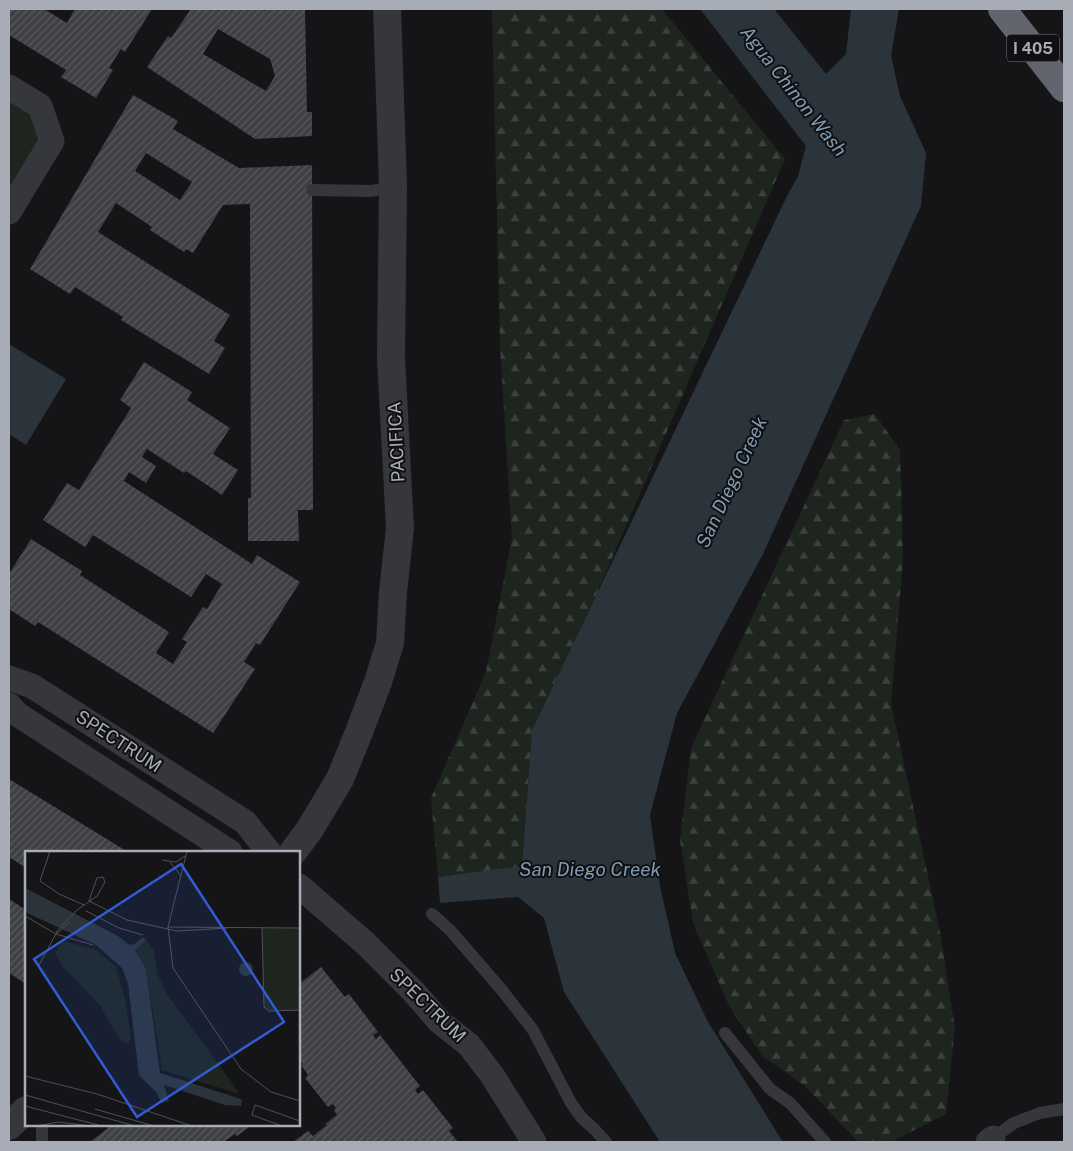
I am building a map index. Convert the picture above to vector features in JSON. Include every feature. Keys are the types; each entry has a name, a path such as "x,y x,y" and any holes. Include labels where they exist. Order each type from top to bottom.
{"highway":[{"name":"I 405","path":"1002,9 1064,88"}],"street":[{"name":"PACIFICA","path":"294,851 310,829 340,779 378,682 390,643 400,528 392,358 393,186 387,9"},
{"path":"9,87 40,106 52,141 9,212"},
{"name":"SPECTRUM","path":"9,678 32,686 244,822 268,851"},
{"name":"SPECTRUM","path":"9,705 16,714 228,851"},
{"name":"SPECTRUM","path":"300,887 365,944 413,991 440,1022 469,1045 492,1075 534,1142"},
{"path":"9,1126 25,1111"}],"lane":[{"path":"312,190 372,191 393,186"},
{"path":"432,914 450,930 501,989 533,1030 571,1103 581,1117 606,1142"},
{"path":"725,1033 770,1088 790,1103 826,1142"},
{"path":"991,1140 1014,1123 1040,1113 1064,1109"},
{"path":"42,1126 42,1142"}],"green space":[{"path":"492,9 662,9 785,159 594,600 532,730 522,867 438,877 431,798 486,672 512,538 500,346"},
{"path":"9,87 52,141 9,212"},
{"path":"875,414 900,450 903,558 891,704 940,932 955,1028 946,1114 891,1142 858,1142 805,1086 762,1056 729,1006 693,923 680,840 691,748 844,420"}],"water":[{"name":"San Diego Creek","path":"700,9 774,9 826,74 846,54 851,9 899,9 891,56 900,96 926,153 921,206 763,554 677,713 650,815 660,886 675,953 708,1022 783,1142 660,1142 564,992 544,918 518,897 440,903 438,877 522,866 532,730 798,176 806,146"},
{"path":"9,344 66,379 26,445 9,434"}],"building":[{"path":"9,9 44,9 67,23 75,9 152,9 125,52 121,49 109,68 113,70 96,98 61,77 66,70 9,35"},
{"path":"191,9 261,9 266,11 266,9 305,9 307,112 312,112 312,136 255,139 147,67 168,36 171,38","holes":["218,29 270,59 275,76 266,91 203,54"]},
{"path":"133,95 178,121 173,129 239,168 312,165 313,510 298,510 299,541 248,541 248,498 251,498 250,204 223,205 193,253 186,249 184,252 150,230 152,227 116,203 98,232 230,315 214,341 225,348 209,374 121,320 123,317 75,287 70,294 30,269","holes":["146,153 192,182 180,200 135,171"]},
{"path":"144,362 192,392 187,400 230,428 213,454 238,470 222,495 186,471 184,473 147,449 142,457 156,466 146,483 129,472 124,481 252,564 257,555 300,582 260,645 256,643 244,662 255,669 213,733 38,622 35,626 9,609 9,574 31,539 82,571 80,575 169,632 156,653 173,664 187,642 182,639 203,607 207,609 222,584 206,574 191,597 93,535 85,547 43,520 67,483 79,490 131,408 120,400"},
{"path":"9,779 126,851 25,851 25,867 9,857"},
{"path":"9,899 25,909 25,983 9,973"},
{"path":"321,967 345,997 349,994 378,1032 373,1035 376,1039 380,1035 420,1086 415,1090 418,1094 423,1090 453,1128 449,1131 458,1142 293,1142 308,1131 313,1136 337,1115 333,1104 328,1107 305,1078 308,1075 301,1065 303,1064 300,1060 300,983"},
{"path":"111,1126 251,1126 237,1136 235,1134 223,1142 90,1142"}],"water label":[{"name":"Agua Chinon Wash","path":"794,91"}]}
